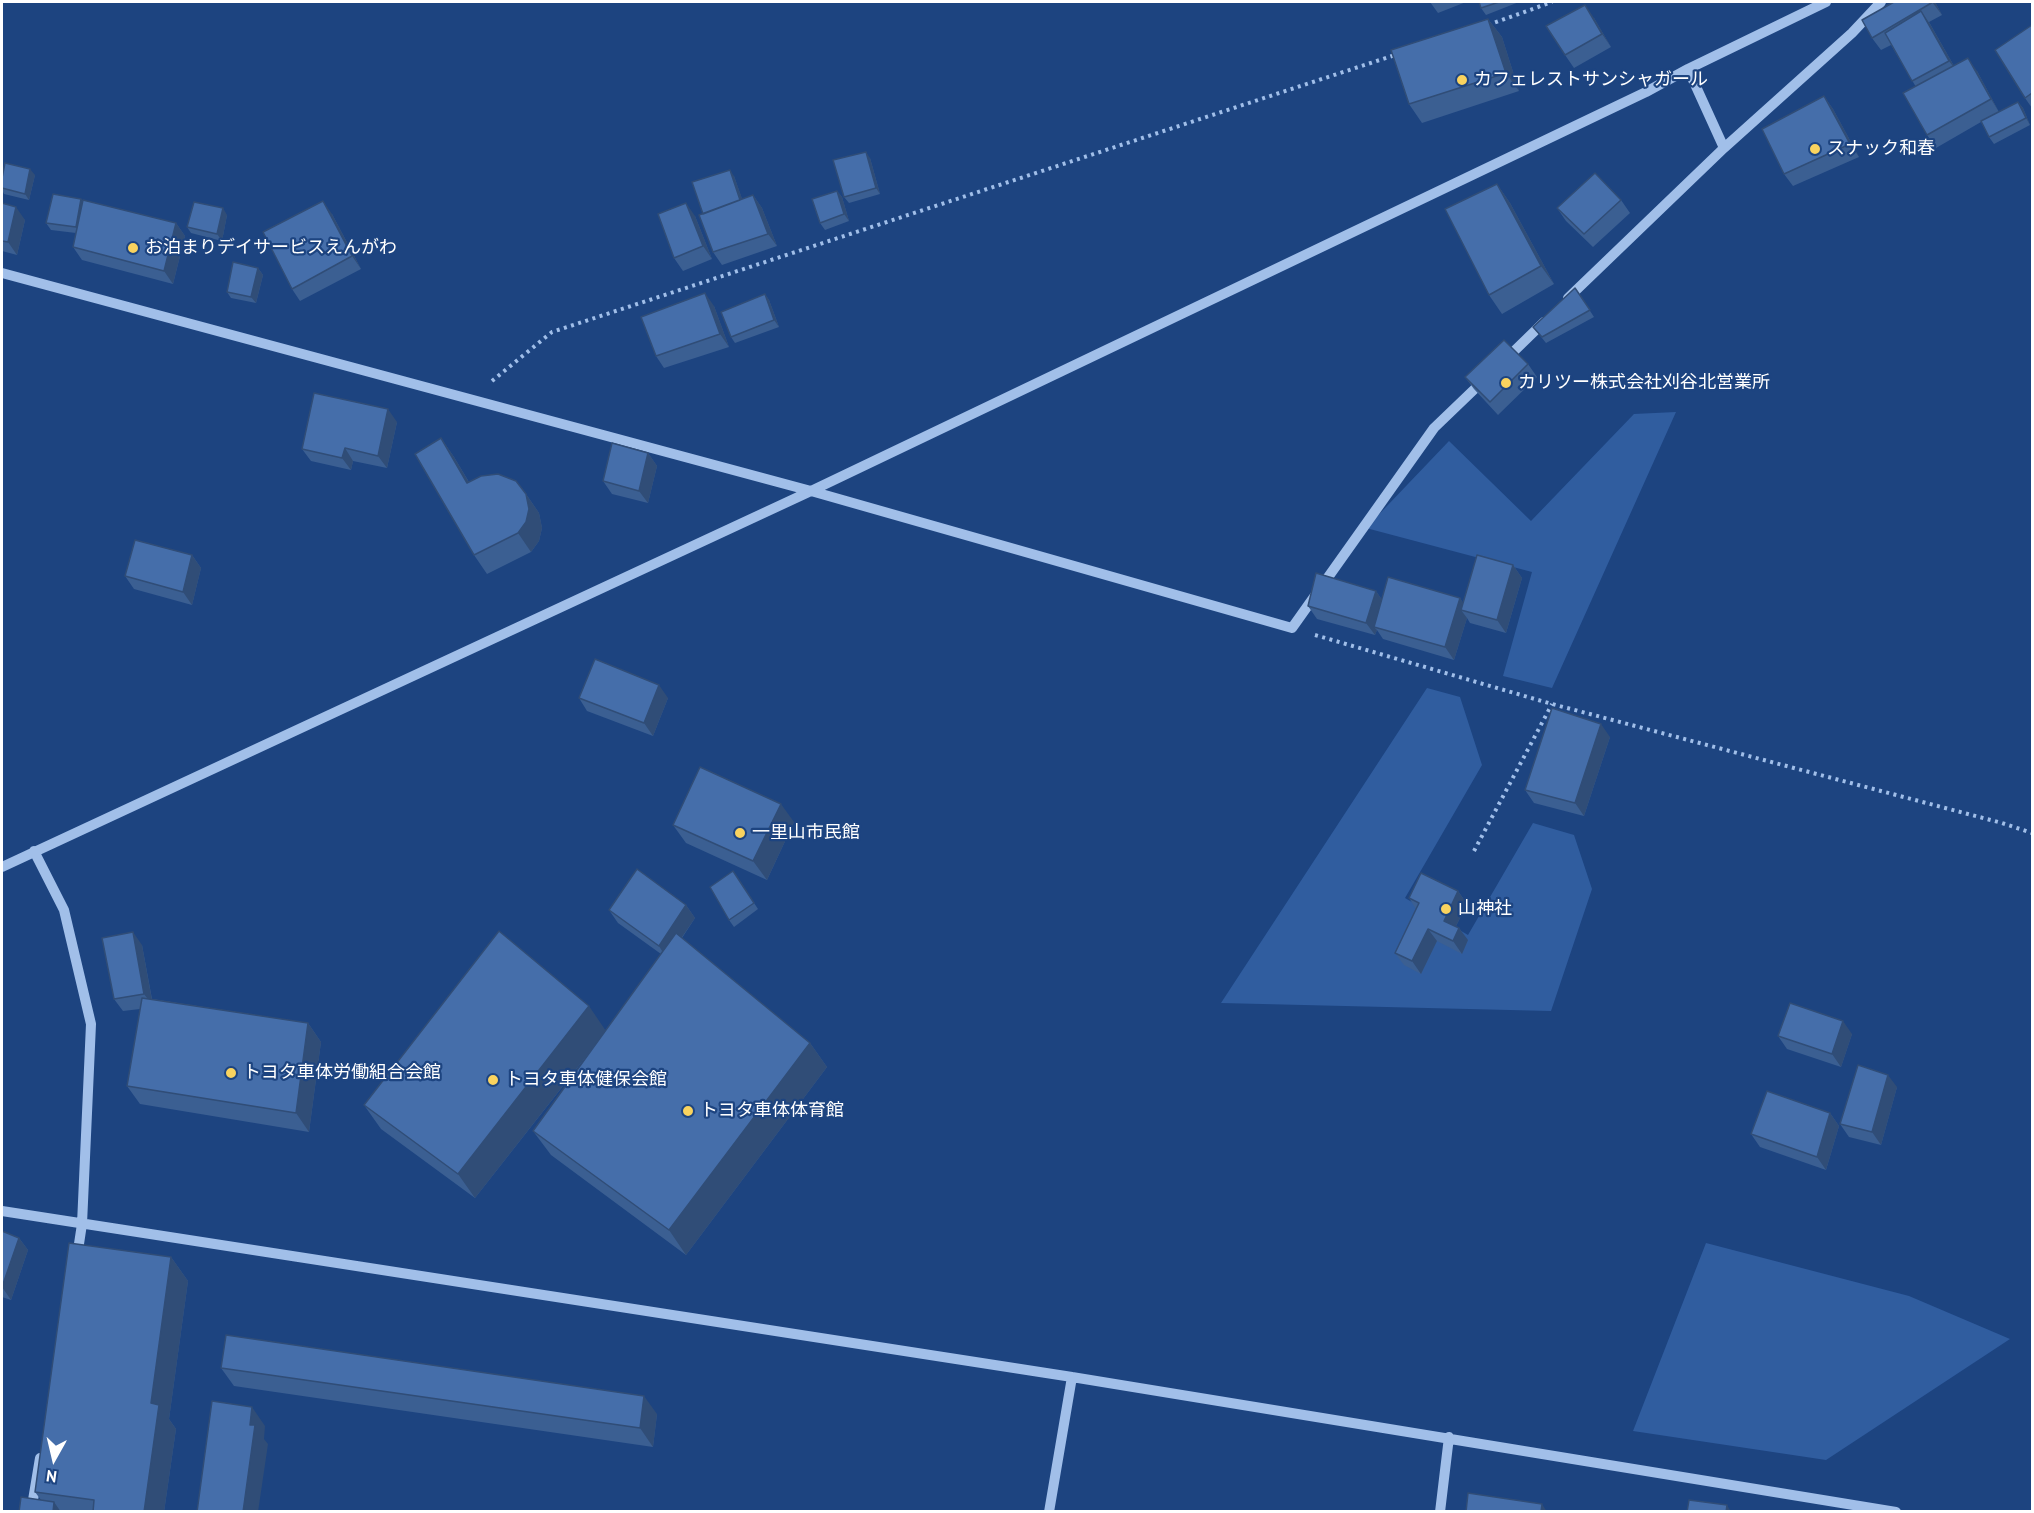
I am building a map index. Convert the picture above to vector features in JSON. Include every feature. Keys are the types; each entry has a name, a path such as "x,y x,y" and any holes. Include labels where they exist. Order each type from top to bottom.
{"street":[{"path":"1801,2 1807,12"},
{"path":"2,867 811,491 1635,97 1826,2"},
{"path":"1562,304 1724,148 1851,33 1881,2"},
{"path":"1688,69 1724,148"},
{"path":"2,273 811,491 1292,628 1434,428 1553,313"},
{"path":"34,851 64,910 91,1024 82,1224 74,1270"},
{"path":"2,1211 1072,1377 1896,1512"},
{"path":"1049,1512 1072,1377"},
{"path":"1440,1512 1449,1437"},
{"path":"31,1512 43,1443"}],"path":[{"path":"1487,25 1552,2"},
{"path":"470,398 552,332 1408,51"},
{"path":"1292,628 1552,704 1991,820 2032,833"},
{"path":"1474,851 1552,704"}],"shaded area":[{"path":"1676,412 1552,688 1503,676 1532,572 1366,528 1449,441 1531,521 1634,414"},
{"path":"1427,688 1460,697 1482,765 1405,898 1468,935 1533,823 1574,835 1592,889 1551,1011 1221,1003"},
{"path":"1706,1243 1909,1296 2010,1339 1826,1460 1633,1431"}],"building":[{"path":"1479,2 1499,2 1481,8"},
{"path":"1894,2 1933,2 1872,38 1862,20"},
{"path":"1585,5 1602,34 1565,55 1546,26"},
{"path":"1921,11 1949,61 1912,81 1885,33"},
{"path":"1488,19 1506,73 1409,104 1391,50"},
{"path":"2032,25 2032,93 2025,98 1995,50"},
{"path":"1968,58 1991,99 1927,135 1903,93"},
{"name":"スナック和春","path":"1824,96 1850,144 1784,174 1762,129"},
{"path":"2018,102 2026,118 1989,137 1981,121"},
{"path":"866,152 876,188 844,197 833,160"},
{"path":"5,163 30,169 25,194 2,188"},
{"path":"730,170 740,200 703,214 692,182"},
{"path":"1595,173 1621,200 1584,234 1557,208"},
{"path":"1497,184 1541,266 1489,295 1445,209"},
{"path":"837,191 844,214 820,223 812,199"},
{"path":"53,194 81,199 76,227 46,223"},
{"path":"753,195 768,234 713,252 699,215"},
{"name":"お泊まりデイサービスえんがわ","path":"83,200 176,223 164,271 73,247"},
{"path":"323,201 352,256 292,289 263,232"},
{"path":"194,202 223,208 217,234 187,227"},
{"path":"2,203 16,207 8,242 2,241"},
{"path":"686,203 703,246 674,258 658,214"},
{"path":"233,262 258,268 251,297 227,292"},
{"path":"1575,288 1590,310 1542,337 1533,327"},
{"path":"705,293 720,334 656,356 641,317"},
{"path":"765,294 774,320 731,337 721,312"},
{"path":"1504,340 1528,364 1490,402 1465,377"},
{"path":"314,393 388,409 378,456 345,448 342,458 302,449"},
{"path":"441,438 467,483 481,476 498,474 516,481 526,494 529,509 526,522 518,533 474,555 415,454"},
{"path":"612,443 648,453 639,491 603,481"},
{"path":"135,540 192,555 183,592 125,576"},
{"path":"1477,555 1513,565 1497,620 1461,610"},
{"path":"1316,573 1376,591 1366,623 1308,606"},
{"path":"1388,577 1460,598 1445,647 1374,627"},
{"path":"595,659 659,685 644,723 579,698"},
{"path":"1552,708 1601,724 1575,803 1525,790"},
{"name":"一里山市民館","path":"700,767 781,804 753,861 673,825"},
{"path":"637,869 686,905 659,946 609,910"},
{"path":"733,871 754,903 729,920 710,887"},
{"path":"1421,873 1458,891 1444,921 1459,928 1453,941 1428,929 1412,961 1395,953 1419,903 1409,898"},
{"name":"トヨタ車体健保会館","path":"499,931 589,1006 458,1174 364,1105"},
{"path":"133,932 144,994 114,999 102,938"},
{"name":"トヨタ車体体育館","path":"676,933 810,1043 669,1230 533,1131"},
{"name":"トヨタ車体労働組合会館","path":"142,998 308,1023 296,1113 127,1086"},
{"path":"1790,1003 1843,1021 1832,1054 1778,1036"},
{"path":"1858,1065 1888,1075 1872,1132 1840,1124"},
{"path":"1767,1091 1830,1113 1817,1157 1751,1134"},
{"path":"2,1231 19,1238 2,1287"},
{"path":"69,1243 171,1257 151,1403 159,1405 144,1512 93,1512 94,1500 35,1492"},
{"path":"226,1335 644,1396 640,1428 221,1368"},
{"path":"212,1401 252,1407 250,1425 255,1425 243,1512 197,1512"},
{"path":"1468,1493 1542,1504 1541,1512 1466,1512"},
{"path":"21,1497 54,1502 53,1512 19,1512"},
{"path":"1689,1500 1727,1505 1726,1512 1687,1512"}],"place":[{"name":"カフェレストサンシャガール","path":"1462,80"},
{"name":"スナック和春","path":"1815,149"},
{"name":"お泊まりデイサービスえんがわ","path":"133,248"},
{"name":"カリツー株式会社刈谷北営業所","path":"1506,383"},
{"name":"一里山市民館","path":"740,833"},
{"name":"山神社","path":"1446,909"},
{"name":"トヨタ車体労働組合会館","path":"231,1073"},
{"name":"トヨタ車体健保会館","path":"493,1080"},
{"name":"トヨタ車体体育館","path":"688,1111"}]}
